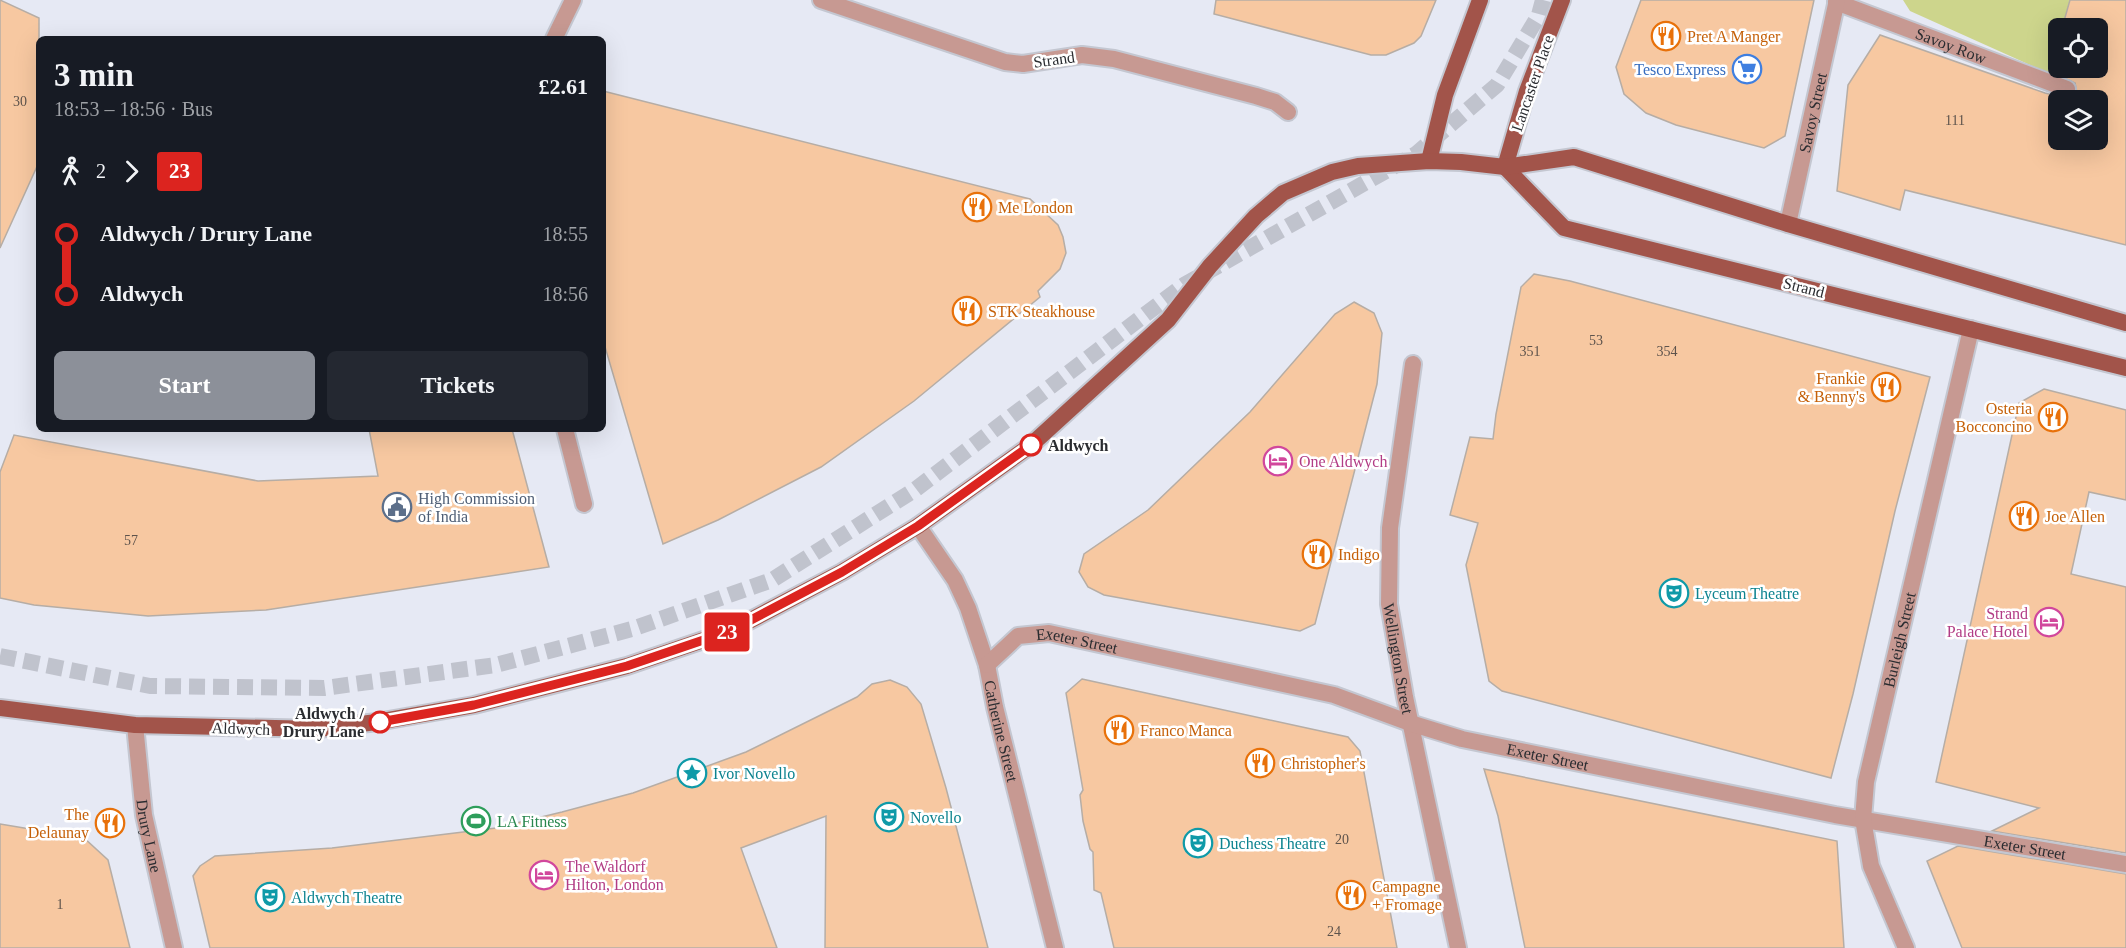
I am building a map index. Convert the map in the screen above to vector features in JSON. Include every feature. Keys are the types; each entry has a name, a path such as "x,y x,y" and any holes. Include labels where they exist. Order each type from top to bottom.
{"main road":[{"path":"1480,0 1445,94 1430,161 1505,167 1574,157 1788,224 2126,323"},
{"name":"Lancaster Place","path":"1505,167 1527,91 1562,0"},
{"name":"Aldwych","path":"0,708 135,725 318,729 377,722 474,705 627,666 730,631 842,572 918,526 1031,445 1168,320 1210,266 1256,216 1283,193 1332,172 1358,166 1430,161"},
{"name":"Strand","path":"1505,167 1564,228 2126,368"}],"street":[{"path":"555,36 573,0"},
{"name":"Strand","path":"821,0 1005,62 1023,64 1082,55 1114,58 1257,96 1275,102 1288,112"},
{"name":"Savoy Row","path":"1837,1 2067,89"},
{"name":"Savoy Street","path":"1788,224 1837,1"},
{"name":"Burleigh Street","path":"1906,948 1871,866 1863,819 1866,782 1971,329"},
{"name":"Wellington Street","path":"1413,364 1390,528 1389,604 1410,723 1458,948"},
{"path":"566,432 584,504"},
{"name":"Catherine Street","path":"918,526 955,580 968,608 987,665 994,707 1055,948"},
{"name":"Exeter Street","path":"987,665 1018,636 1049,633 1334,695 1462,739 1835,815 2126,864"},
{"name":"Drury Lane","path":"135,725 144,815 174,948"}],"green space":[{"path":"1903,0 2070,0 2065,18 2048,18 2048,73 1910,11"}],"building":[{"path":"0,0 39,18 39,36 36,36 36,169 0,248"},
{"path":"1216,0 1436,0 1421,36 1414,43 1386,55 1371,55 1214,14"},
{"path":"1641,0 1814,0 1785,136 1764,148 1676,125 1646,113 1624,94 1616,67"},
{"path":"2070,0 2126,0 2126,245 1905,190 1900,210 1837,191 1848,85 1880,35 2048,94 2048,150 2108,150 2108,90 2076,90 2075,83 2064,78 2108,78 2108,18 2065,18"},
{"path":"606,92 1030,199 1058,225 1066,253 1060,269 1038,291 1040,297 914,401 821,467 718,520 663,544 606,350"},
{"name":"Lyceum Theatre","path":"1534,274 1570,281 1930,377 1895,511 1853,694 1831,778 1502,691 1489,681 1466,565 1478,523 1450,515 1470,437 1493,439 1521,287"},
{"name":"One Aldwych","path":"1354,302 1374,313 1382,333 1377,384 1315,624 1300,631 1104,595 1088,587 1079,572 1084,554 1148,510 1250,412 1335,314"},
{"name":"Strand Palace Hotel","path":"2044,389 2126,410 2126,500 2089,492 2071,574 2126,587 2126,853 1992,831 2039,808 1936,782 2019,403"},
{"path":"370,432 513,432 549,567 266,610 148,616 34,605 0,598 0,472 14,435 258,481 378,476"},
{"path":"1082,679 1348,737 1360,751 1397,948 1114,948 1101,893 1094,890 1093,852 1090,849 1083,821 1080,795 1083,790 1066,693"},
{"path":"890,680 907,687 921,704 946,788 988,948 825,948 826,816 741,848 777,948 210,948 193,876 200,866 215,856 332,848 496,828 562,812 633,793 746,752 857,697 872,684"},
{"path":"1484,769 1837,841 1844,948 1525,948 1498,816"},
{"path":"0,824 84,838 108,860 130,948 0,948"},
{"path":"1958,846 2126,874 2126,948 1962,948 1927,861"}],"tunnel":[{"path":"0,656 150,686 324,688 496,665 632,629 772,580 916,489 1184,285 1416,154 1497,85 1539,15 1543,0"}],"bus line":[{"name":"23","path":"380,722 474,705 627,666 730,631 842,572 918,526 1031,445"}],"place":[{"name":"Pret A Manger","path":"1666,36"},
{"name":"Tesco Express","path":"1747,69"},
{"name":"Me London","path":"977,207"},
{"name":"STK Steakhouse","path":"967,311"},
{"name":"Frankie & Benny's","path":"1886,387"},
{"name":"Osteria Bocconcino","path":"2053,417"},
{"name":"Aldwych","path":"1031,445"},
{"name":"One Aldwych","path":"1278,461"},
{"name":"High Commission of India","path":"397,507"},
{"name":"Joe Allen","path":"2024,516"},
{"name":"Indigo","path":"1317,554"},
{"name":"Lyceum Theatre","path":"1674,593"},
{"name":"Strand Palace Hotel","path":"2049,622"},
{"name":"Aldwych / Drury Lane","path":"380,722"},
{"name":"Franco Manca","path":"1119,730"},
{"name":"Christopher's","path":"1260,763"},
{"name":"Ivor Novello","path":"692,773"},
{"name":"Novello","path":"889,817"},
{"name":"LA Fitness","path":"476,821"},
{"name":"The Delaunay","path":"110,823"},
{"name":"Duchess Theatre","path":"1198,843"},
{"name":"The Waldorf Hilton, London","path":"544,875"},
{"name":"Campagne + Fromage","path":"1351,895"},
{"name":"Aldwych Theatre","path":"270,897"}]}
